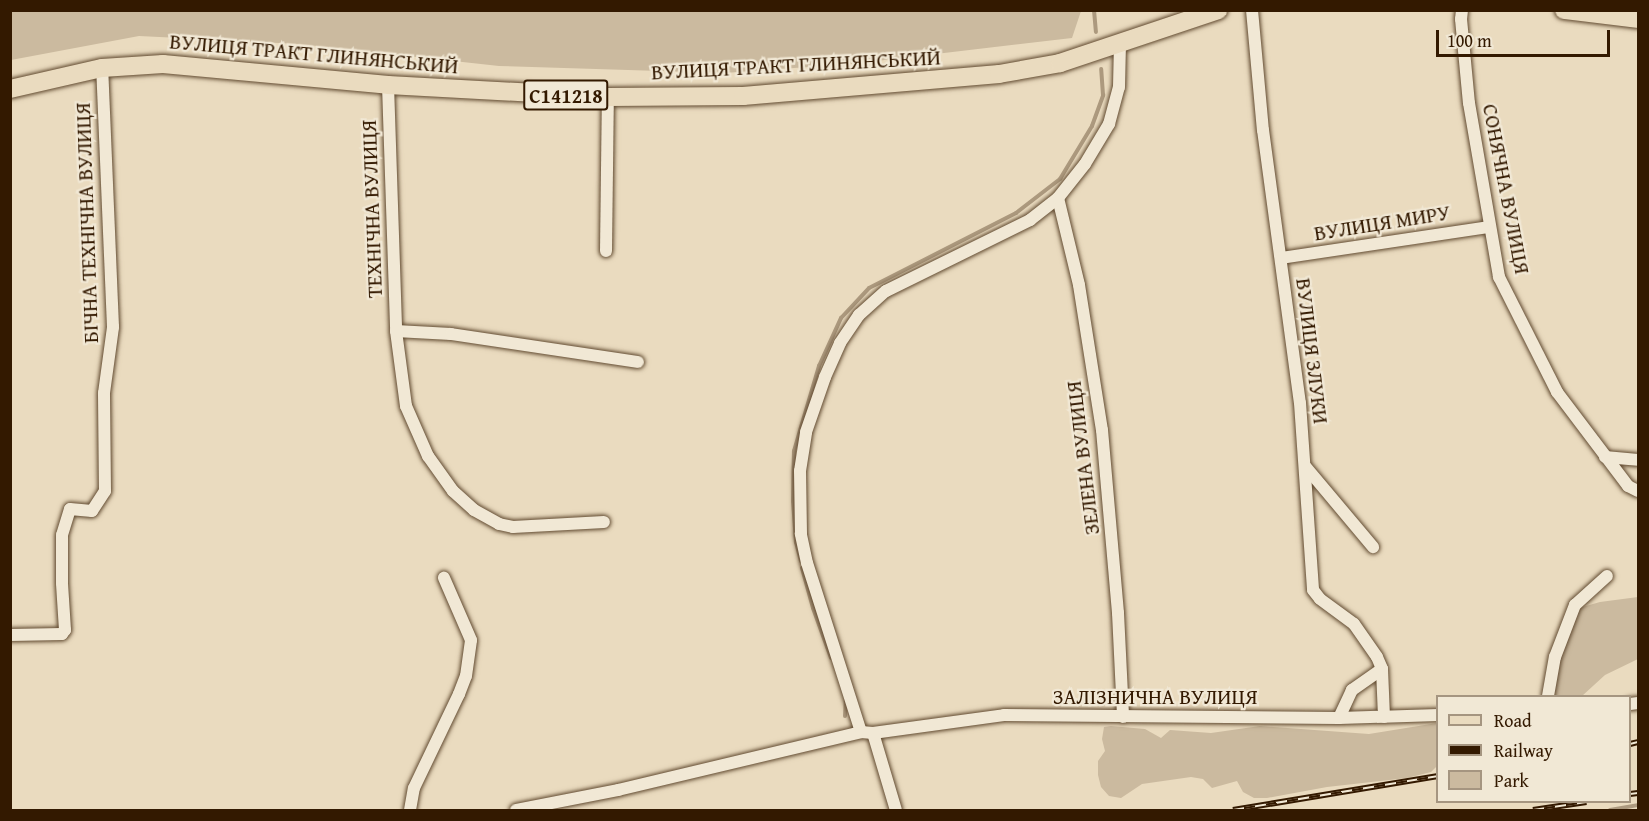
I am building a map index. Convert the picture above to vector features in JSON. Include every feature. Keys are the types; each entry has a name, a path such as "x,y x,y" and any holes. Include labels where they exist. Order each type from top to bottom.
{"main road":[{"name":"ВУЛИЦЯ ТРАКТ ГЛИНЯНСЬКИЙ","path":"10,89 102,68 163,64 388,85 608,98 743,96 999,74 1060,63 1218,10"},
{"path":"1564,10 1638,19"}],"street":[{"name":"ВУЛИЦЯ ЗЛУКИ","path":"1252,10 1263,130 1300,403 1313,590 1320,599 1354,624 1377,657 1382,669 1384,717"},
{"name":"СОНЯЧНА ВУЛИЦЯ","path":"1462,10 1469,103 1499,277 1557,392 1605,457"},
{"path":"896,810 807,563 801,534 800,471 806,432 825,377 840,343 859,315 886,291 1030,219 1058,198 1085,164 1109,124 1119,87 1120,43"},
{"name":"БІЧНА ТЕХНІЧНА ВУЛИЦЯ","path":"10,634 63,634 65,630 62,534 70,509 92,511 103,497 106,484 104,393 113,327 102,68"},
{"name":"ТЕХНІЧНА ВУЛИЦЯ","path":"388,85 396,331 406,406 428,456 453,492 487,518 506,526 603,522"},
{"path":"606,251 608,98"},
{"name":"ЗЕЛЕНА ВУЛИЦЯ","path":"1058,198 1079,285 1102,430 1118,613 1123,717"},
{"name":"ВУЛИЦЯ МИРУ","path":"1281,258 1489,227"},
{"path":"396,331 451,334 638,362"},
{"path":"1605,457 1638,460"},
{"path":"1605,457 1628,486 1638,491"},
{"path":"1305,466 1373,547"},
{"path":"1548,695 1555,657 1575,605 1607,576"},
{"path":"410,810 414,788 459,694 471,640 444,578"},
{"path":"1339,718 1352,690 1382,669"},
{"name":"ЗАЛІЗНИЧНА ВУЛИЦЯ","path":"516,810 618,790 867,733 1004,715 1339,718 1436,716"}],"green space":[{"path":"11,10 1081,11 1072,38 851,64 724,73 499,66 299,44 139,36 11,60"},
{"path":"1638,597 1638,659 1605,675 1583,695 1550,695 1554,673 1579,608 1600,602"},
{"path":"1436,723 1436,767 1431,772 1407,778 1327,787 1267,798 1254,798 1243,792 1237,781 1212,788 1203,779 1191,777 1142,784 1121,798 1109,796 1101,787 1098,775 1098,761 1105,751 1102,739 1104,727 1145,729 1161,738 1170,730 1211,733 1260,726 1369,734"}],"waterway":[{"path":"1094,10 1096,32"},
{"path":"801,561 796,542 793,501 794,451 819,366 841,318 869,288 1016,213 1060,179 1092,126 1103,95 1101,69"},
{"path":"802,568 831,658"},
{"path":"845,716 846,699"},
{"path":"1610,810 1638,805"}],"railway":[{"path":"1631,744 1638,742"},
{"path":"1233,810 1436,776"},
{"path":"1631,794 1638,793"},
{"path":"1533,810 1579,803"}]}
